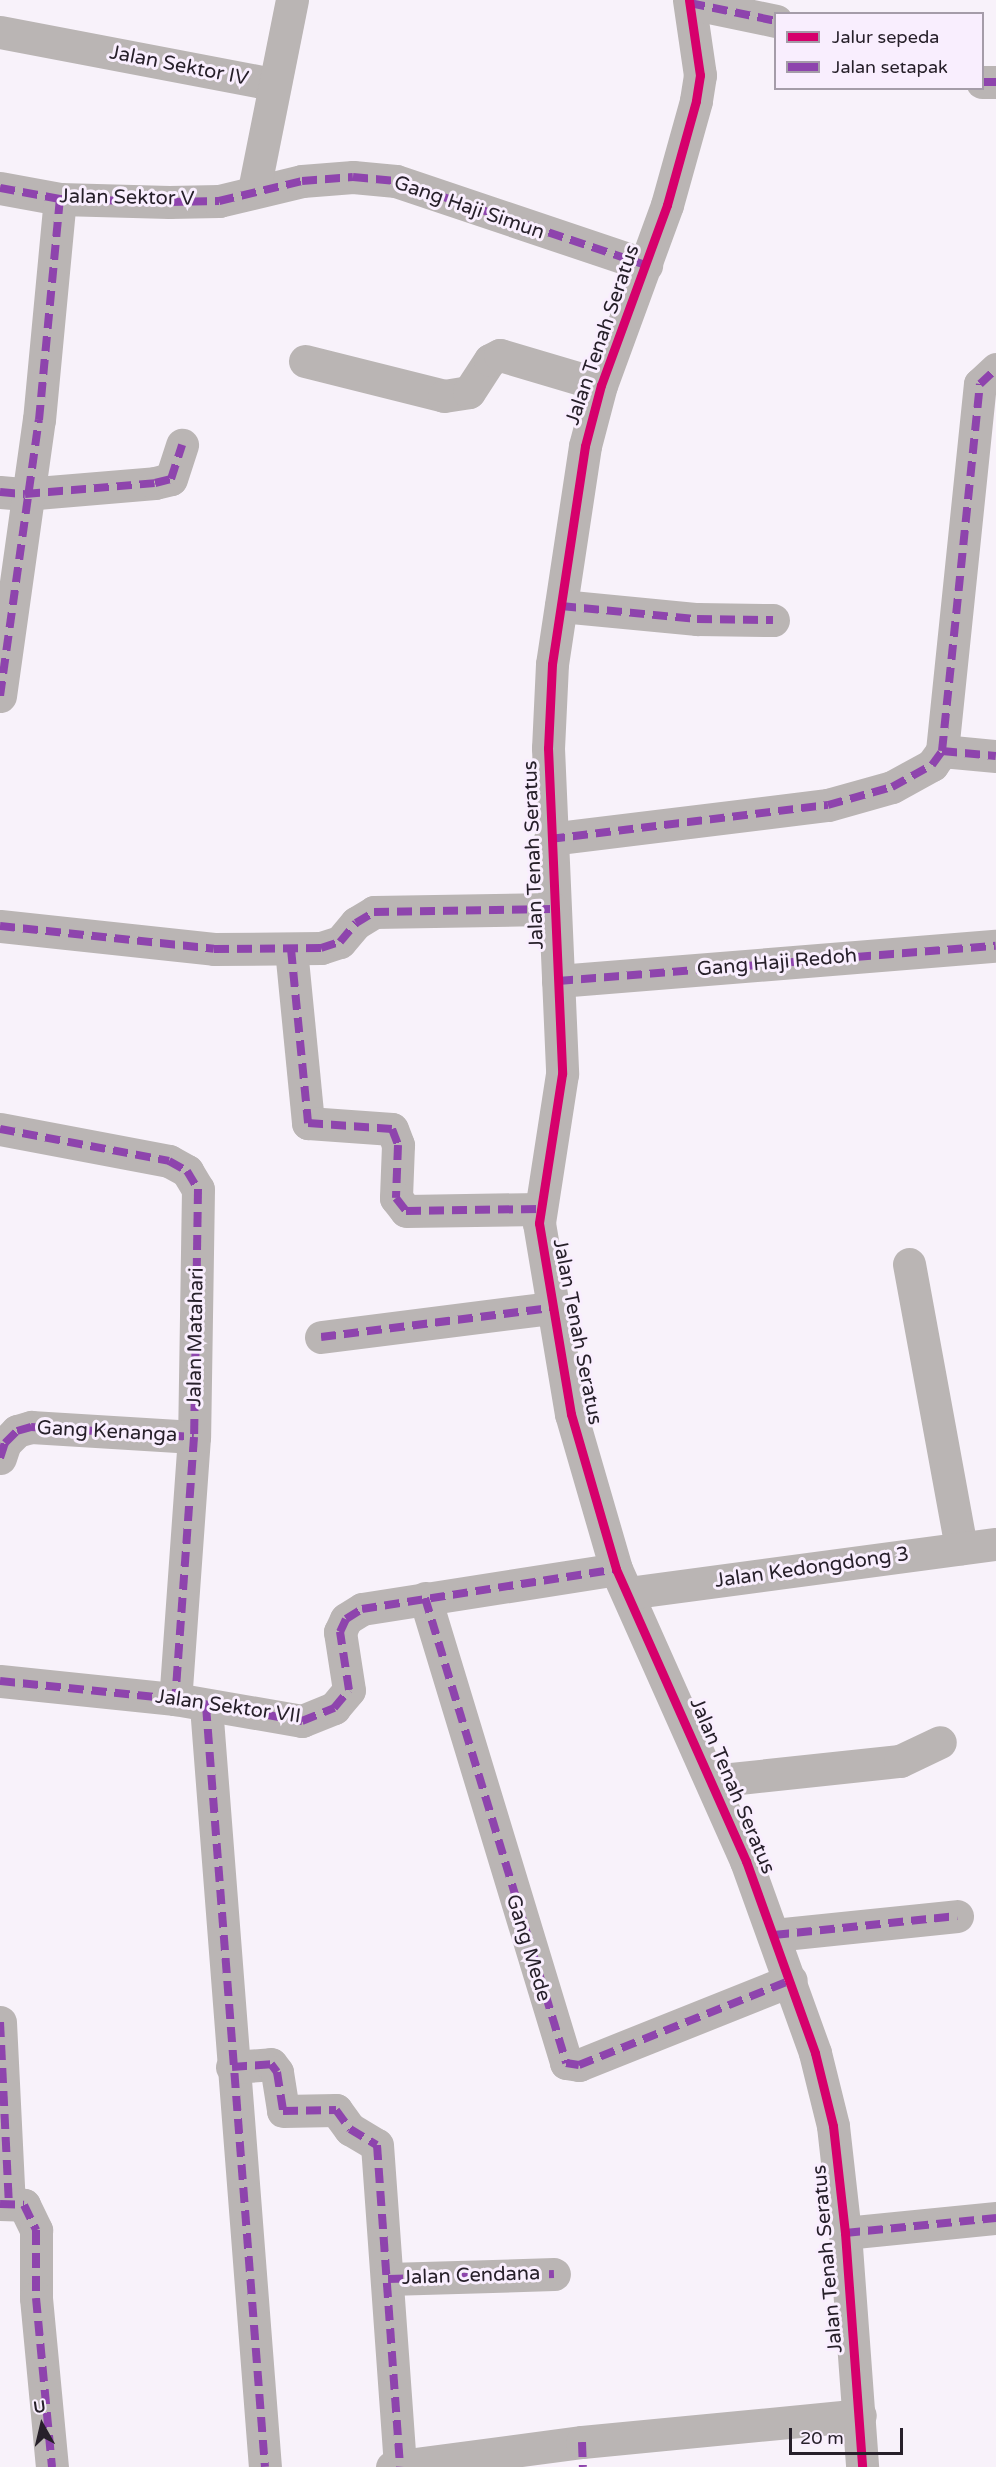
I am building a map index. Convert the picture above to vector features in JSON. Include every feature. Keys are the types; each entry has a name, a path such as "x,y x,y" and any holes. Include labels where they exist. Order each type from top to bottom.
{"street":[{"name":"Jalan Sektor IV","path":"0,32 273,84 292,0"},
{"path":"689,2 774,21"},
{"name":"Jalan Tenah Seratus","path":"689,2 700,75 696,101 646,265 601,385 585,446 561,606 548,748 550,839 562,1074 540,1209 550,1308 571,1414 622,1581 712,1781 774,1935 791,1980 833,2126 845,2233 862,2467"},
{"path":"254,190 273,84"},
{"name":"Gang Haji Simun","path":"254,190 353,177 396,181 646,265"},
{"name":"Jalan Sektor V","path":"0,188 60,199 219,201 254,190"},
{"path":"0,696 12,633 13,493 39,420 60,199"},
{"path":"305,361 444,396 469,392 490,360 500,355 601,385"},
{"path":"550,839 828,805 912,779 932,765 942,751 979,391 984,375 996,369"},
{"path":"13,493 171,479 182,445"},
{"path":"561,606 697,619 773,620"},
{"path":"942,751 996,756"},
{"path":"0,926 147,945 291,949 332,947 374,912 554,909"},
{"name":"Gang Haji Redoh","path":"558,981 996,946"},
{"path":"291,949 308,1123 392,1129 398,1145 396,1198 406,1211 540,1209"},
{"name":"Jalan Matahari","path":"0,1129 169,1161 193,1179 198,1189 191,1703 232,2067 265,2467"},
{"path":"909,1264 961,1548"},
{"path":"321,1337 550,1308"},
{"name":"Gang Kenanga","path":"0,1458 11,1437 31,1427 194,1437"},
{"name":"Jalan Kedongdong 3","path":"622,1581 996,1544"},
{"name":"Jalan Sektor VII","path":"0,1681 191,1703 302,1721 318,1716 349,1690 340,1632 346,1619 362,1609 425,1598 622,1581"},
{"name":"Gang Mede","path":"425,1598 566,2063 579,2065 791,1980"},
{"path":"712,1781 900,1761 940,1742"},
{"path":"774,1935 957,1916"},
{"path":"0,2022 4,2203 24,2205 36,2230 36,2298 52,2467"},
{"path":"232,2067 271,2064 277,2072 283,2111 336,2110 350,2129 377,2145 388,2279 396,2466 583,2454 860,2415"},
{"path":"845,2233 996,2218"},
{"name":"Jalan Cendana","path":"388,2279 554,2274"}],"marked path":[{"path":"690,3 774,21"},
{"path":"984,82 996,82"},
{"path":"0,188 60,199 169,202 219,201 302,181 353,177 396,181 646,265"},
{"path":"0,696 39,420 60,199"},
{"path":"550,839 828,805 892,787 932,765 942,751 980,384 996,369"},
{"path":"0,492 25,494 155,483 171,479 182,445"},
{"path":"561,606 697,619 773,620"},
{"path":"942,751 996,756"},
{"path":"0,926 214,949 321,948 340,942 356,923 374,912 553,909"},
{"path":"558,981 996,946"},
{"path":"291,949 308,1123 392,1129 398,1145 396,1198 406,1211 540,1209"},
{"path":"0,1129 169,1161 187,1171 198,1189 194,1437 175,1699"},
{"path":"321,1337 550,1308"},
{"path":"0,1458 5,1443 17,1431 31,1427 194,1437"},
{"path":"0,1681 175,1699 302,1721 334,1708 349,1690 340,1632 346,1619 362,1609 616,1569"},
{"path":"425,1598 566,2063 579,2065 791,1980"},
{"path":"206,1706 265,2467"},
{"path":"774,1935 957,1916"},
{"path":"0,2022 9,2203"},
{"path":"232,2067 271,2064 277,2072 283,2111 336,2110 350,2129 377,2145 400,2466"},
{"path":"0,2204 24,2205 36,2230 36,2298 52,2467"},
{"path":"845,2233 996,2218"},
{"path":"388,2279 554,2274"},
{"path":"582,2442 583,2467"}],"cycle path":[{"path":"689,0 700,75 696,101 667,205 601,385 585,446 552,664 548,748 562,1074 539,1223 571,1414 616,1569 746,1861 815,2053 833,2126 845,2233 862,2467"}]}
